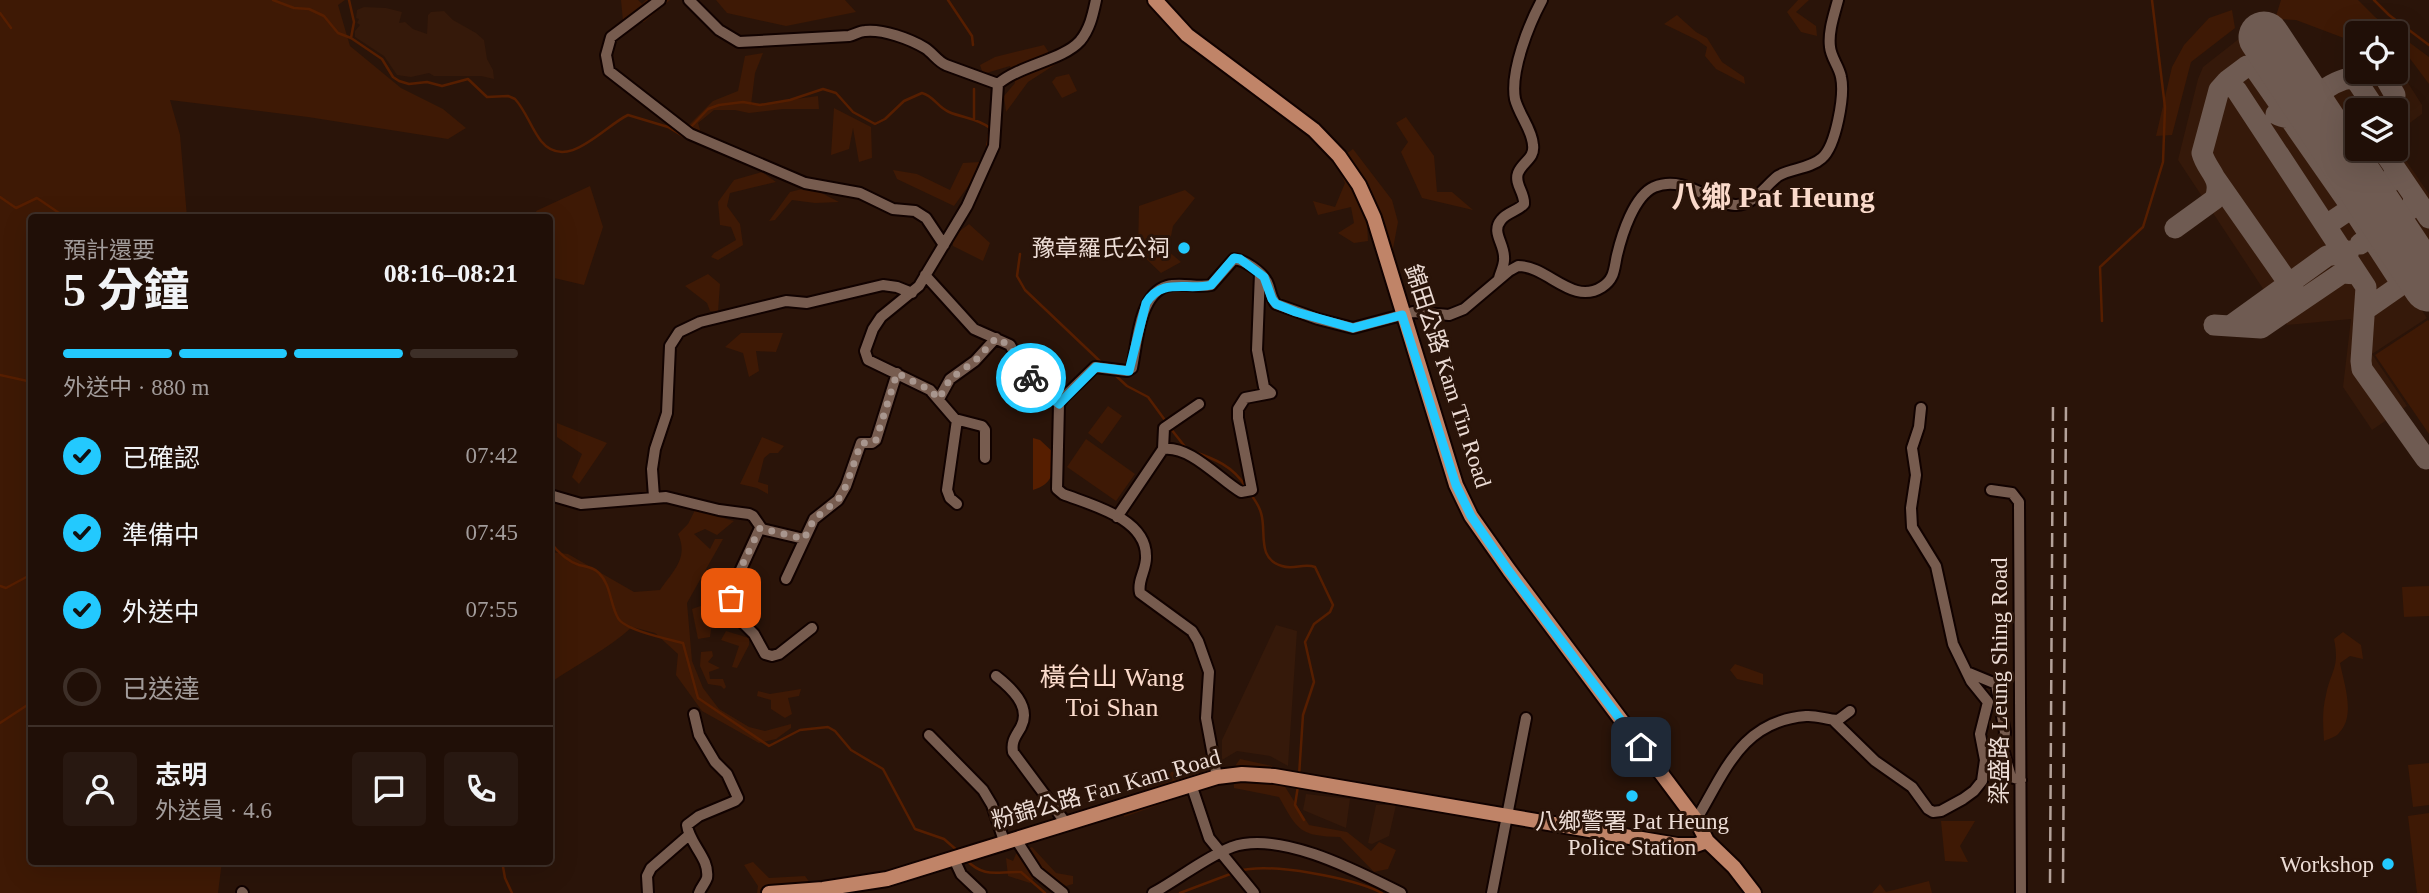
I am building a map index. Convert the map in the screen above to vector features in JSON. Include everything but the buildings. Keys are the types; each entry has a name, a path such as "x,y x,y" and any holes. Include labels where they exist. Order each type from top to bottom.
{"main road":[{"name":"錦田公路 Kam Tin Road","path":"1155,0 1187,35 1314,130 1339,156 1359,185 1374,218 1456,485 1471,516 1508,570 1696,820 1707,841 1734,867 1754,893"},
{"name":"粉錦公路 Fan Kam Road","path":"769,893 823,889 887,879 1217,776 1242,774 1274,776 1677,845 1696,845 1707,841"}],"street":[{"path":"660,0 611,37 606,64 609,71 686,132 805,183 860,193 893,209 915,211 926,218 944,245"},
{"path":"689,0 719,30 739,42 849,36 865,31 887,34 928,49 939,62 998,84"},
{"path":"985,458 985,430 982,426 952,417 930,390 868,360 865,351 873,329 881,317 912,293 967,206 994,146 998,84 1010,75 1074,46 1086,33 1096,0"},
{"path":"1498,281 1505,257 1498,226 1503,217 1524,204 1524,196 1517,182 1518,173 1530,159 1533,150 1532,139 1516,101 1515,84 1521,54 1542,0"},
{"path":"1217,776 1206,712 1208,665 1192,631 1140,593 1139,586 1146,557 1137,532 1117,517 1063,494 1058,489 1059,404 1096,367 1127,371 1132,369 1146,303 1157,291 1172,285 1211,285 1234,258 1240,259 1267,281 1276,304 1318,319 1359,328 1412,312 1441,315 1457,313 1513,268 1523,266 1536,269 1577,292 1593,291 1609,281 1613,274 1617,255 1638,198 1647,190 1658,185 1683,186 1722,202 1741,204 1781,175 1810,165 1824,156 1833,135 1841,98 1840,73 1830,46 1838,0"},
{"path":"1163,449 1173,448 1203,463 1241,492 1252,490 1238,409 1245,398 1271,393 1264,387 1256,350 1260,274"},
{"path":"925,275 974,329 1010,345 1025,372 1059,404"},
{"path":"654,497 652,469 655,449 667,413 670,346 680,332 701,322 786,301 807,303 883,285 897,286 912,293"},
{"path":"939,399 950,379 975,361 996,338"},
{"path":"786,579 814,519 838,500 846,486 861,443 875,441 897,373"},
{"path":"1117,517 1163,449 1164,428 1199,404"},
{"path":"1833,720 1875,761 1912,787 1933,812 1941,811 1974,791 1982,781 1985,760 1980,727 1988,705 1967,672 1950,637 1944,595 1936,566 1912,527 1911,508 1916,475 1912,448 1922,408"},
{"path":"957,420 947,490 950,498 957,504"},
{"name":"梁盛路 Leung Shing Road","path":"1992,490 2012,493 2019,502 2021,893"},
{"path":"553,496 581,504 626,502 654,497 677,499 719,510 749,514 760,528 804,539"},
{"path":"760,528 734,584 731,604 733,610 754,634 765,654 772,656 779,654 812,628"},
{"path":"1967,672 1996,684 2003,716 2003,749 2007,765 2011,777 2021,780"},
{"path":"996,676 1016,693 1023,714 1023,723 1012,741 1013,752 1065,822"},
{"path":"1696,820 1733,758 1756,732 1798,717 1838,720 1850,712"},
{"path":"694,714 699,735 715,762 727,774 738,798 690,822 687,827 707,870 706,880 699,893"},
{"path":"1492,893 1526,718"},
{"path":"929,735 983,790 1010,839 1037,872 1063,893"},
{"path":"1191,784 1206,831 1220,853 1254,892"},
{"path":"648,893 647,876 651,868 689,835"},
{"path":"1153,893 1220,853 1247,844 1311,853 1335,861 1401,893"},
{"path":"954,859 961,874 981,893"}],"shaded area":[{"path":"0,0 345,0 338,5 350,46 401,88 443,109 466,128 448,139 308,117 170,100 180,135 187,214 28,214 28,865 222,865 218,893 0,893"},
{"path":"621,0 638,0 642,4 646,0 670,0 644,22 623,21"},
{"path":"716,0 845,0 856,12 786,26 727,13"},
{"path":"1798,0 1809,0 1796,12 1816,26 1817,36 1801,32 1787,12"},
{"path":"2281,0 2358,0 2380,21 2345,21 2345,38 2296,20 2275,19"},
{"path":"364,7 402,12 399,23 405,22 413,29 427,34 428,15 431,12 444,11 484,40 494,79 481,76 434,76 429,73 411,77 397,75 384,56 355,37 355,31 360,25 357,23 359,19 356,18 357,10"},
{"path":"2232,10 2235,28 2191,62 2172,135 2156,136 2172,67 2184,45 2209,18"},
{"path":"1677,15 1707,38 1722,62 1744,77 1745,84 1716,69 1705,56 1707,47 1664,24"},
{"path":"2240,38 2427,318 2372,354 2407,406 2372,430 2343,387 2351,319 2287,325 2178,160 2203,67"},
{"path":"2408,41 2429,57 2429,84 2408,56"},
{"path":"1044,45 1056,64 1028,82 1006,112 1004,96 1015,83 1010,66 983,74 980,65 995,57"},
{"path":"763,53 755,73 751,105 818,96 819,109 749,113 714,110 698,123 701,133 691,140 689,125 713,101 738,91 745,56"},
{"path":"2345,68 2345,84 2408,83 2422,105 2422,114 2408,124 2408,98 2345,98 2345,117 2321,82"},
{"path":"1069,74 1077,91 1062,98 1052,82 1056,77"},
{"path":"834,108 871,127 872,158 859,162 853,128 849,149 831,155"},
{"path":"1406,117 1434,156 1437,192 1452,192 1473,210 1422,198 1401,152 1408,142 1396,123"},
{"path":"1353,149 1392,200 1398,222 1391,259 1367,223 1368,241 1354,243 1338,233 1354,223 1351,207 1318,215 1313,201 1335,207 1345,183 1335,162"},
{"path":"2374,161 2406,161 2429,194 2429,243"},
{"path":"980,162 969,185 954,206 897,179 893,170 917,174 950,190 963,163"},
{"path":"762,172 776,182 730,193 727,206 740,224 743,245 718,260 711,257 736,240 731,227 720,225 718,202 734,180"},
{"path":"590,186 603,227 584,285 553,278 553,214 537,214 536,211"},
{"path":"810,187 839,202 792,200 775,220 769,221 790,192"},
{"path":"1185,190 1195,198 1173,226 1168,251 1181,262 1161,273 1138,251 1139,206"},
{"path":"969,224 990,243 983,261 953,246 953,236"},
{"path":"708,274 720,284 718,312 710,311 707,303 685,286"},
{"path":"2429,321 2429,434 2375,355"},
{"path":"741,333 783,333 776,352 756,351 759,371 749,377 743,353 725,347"},
{"path":"1108,406 1122,416 1102,444 1088,433"},
{"path":"557,423 607,443 579,484 572,477 582,454 557,437"},
{"path":"762,437 784,446 778,453 770,453 764,458 758,482 768,485 768,494 740,484"},
{"path":"1033,438 1040,440 1055,454 1051,477 1045,485 1033,490"},
{"path":"1086,439 1135,474 1116,501 1067,467"},
{"path":"695,510 734,521 717,535 705,529 694,534 710,549 715,539 723,539 687,603 692,661 703,688 719,709 749,727 765,731 791,724 791,728 776,739 759,743 702,711 676,675 678,654 655,633 632,627 553,681 553,552 568,554 634,592 660,590 681,557 678,534 688,524"},
{"path":"2429,586 2429,616 2404,617 2402,587"},
{"path":"715,601 727,623 712,623 710,637 698,639 692,609"},
{"path":"1276,625 1297,631 1288,766 1270,756 1237,751 1222,760 1222,740"},
{"path":"726,631 749,638 749,645 737,668 732,667 739,646 721,640"},
{"path":"2343,632 2361,645 2363,659 2350,656 2340,663 2347,700 2347,718 2338,734 2324,741 2324,706 2335,663 2334,639"},
{"path":"712,651 713,656 708,662 720,668 709,672 710,679 723,679 726,687 724,689 708,684 700,666 701,652"},
{"path":"1735,664 1763,674 1763,685 1737,679 1730,670"},
{"path":"801,689 799,696 788,698 792,714 785,718 771,709 771,700 757,696 758,691 770,694"},
{"path":"1240,759 1272,766 1309,825 1347,832 1371,851 1379,842 1396,850 1388,869 1374,872 1340,837 1308,833 1296,824 1279,797 1234,788 1233,769"},
{"path":"2429,763 2429,805 2413,807 2408,765"},
{"path":"1200,765 1200,786 1181,797 1124,817 1123,810 1146,803 1148,789 1168,781 1171,772"},
{"path":"1306,794 1350,799 1346,828 1303,810"},
{"path":"1376,805 1396,805 1389,836 1372,844 1368,843"},
{"path":"2429,813 2429,893 2417,893 2408,816"},
{"path":"1941,821 1975,821 1960,846 1968,862 1945,861"},
{"path":"1032,847 1056,873 1073,876 1073,884 1066,886 1041,869 1030,883 1008,876 1006,858 1013,861 1016,854"},
{"path":"753,862 769,878 805,876 817,893 757,893 758,886 744,865"},
{"path":"1929,881 1932,893 1872,893 1880,884 1886,892"}],"waterway":[{"path":"273,0 294,8 309,9 324,16 338,33 351,38"},
{"path":"349,0 354,22 351,38 382,59 393,77 409,84 427,82 442,86 468,79 487,97 508,96 515,99 541,141 551,150 574,150 628,115 668,127 683,136 685,134"},
{"path":"948,0 972,36 973,45"},
{"path":"2102,321 2100,267 2143,227 2163,162 2165,107 2152,0"},
{"path":"2374,0 2389,15 2429,45"},
{"path":"0,13 11,28"},
{"path":"689,129 708,109 719,105 743,102 760,105 790,100 823,89 836,93 853,112 875,124 885,119 904,101 922,93 949,112 990,128 987,149"},
{"path":"974,89 974,120"},
{"path":"0,197 16,208 37,198 61,214"},
{"path":"1020,254 1017,276 1025,290 1104,365"},
{"path":"1114,374 1127,386 1148,397 1167,423"},
{"path":"0,375 28,381"},
{"path":"1171,429 1186,448"},
{"path":"1192,451 1223,464 1246,487"},
{"path":"1250,493 1261,513 1264,544 1269,557 1286,567 1315,567 1333,605 1330,612 1314,624 1305,642 1314,682 1303,715 1299,776"},
{"path":"553,545 570,561 599,573 606,583 615,613 622,622 647,634 683,643 698,698 769,746 800,730 828,727 835,731 851,750 883,769 915,829 944,839 959,852"},
{"path":"0,586 6,588 28,576"},
{"path":"0,723 28,705"},
{"path":"1298,786 1295,805 1304,820"},
{"path":"966,860 986,872 1021,872 1045,893"},
{"path":"503,865 512,893"},
{"path":"1239,871 1270,869 1311,873 1352,882 1382,893"},
{"path":"1180,893 1233,873"}],"taxiway":[{"path":"2227,81 2247,66 2253,66 2399,280 2398,287 2365,310"},
{"path":"2276,114 2283,117 2294,116 2325,89 2352,78 2368,98"},
{"path":"2175,228 2215,199 2216,180 2202,153 2219,90 2227,81 2237,91 2366,287 2362,369 2426,459"},
{"path":"2389,84 2394,98"},
{"path":"2300,129 2340,153"},
{"path":"2390,161 2429,218"},
{"path":"2328,228 2331,222 2389,183 2395,168"},
{"path":"2215,178 2301,301"},
{"path":"2360,244 2409,210 2414,196"},
{"path":"2230,326 2327,256 2349,251"},
{"path":"2214,325 2261,328 2342,273 2357,274"}],"runway":[{"path":"2264,37 2429,286"}],"railway":[{"path":"2050,883 2053,403"},
{"path":"2063,883 2066,403"}],"way so far":[{"path":"731,598 736,578 760,528 804,539 814,519 838,500 846,486 861,443 872,443 876,440 897,373 930,390 939,399 950,379 971,365 996,338 1010,345 1020,366 1031,378"}],"place":[{"name":"豫章羅氏公祠","path":"1184,248"},
{"name":"八鄉警署 Pat Heung Police Station","path":"1632,796"},
{"name":"Workshop","path":"2388,864"}],"district":[{"name":"八鄉 Pat Heung","path":"1773,196"},
{"name":"橫台山 Wang Toi Shan","path":"1112,692"}],"route":[{"path":"1031,378 1059,404 1098,366 1129,371 1132,369 1146,303 1152,295 1166,286 1211,285 1234,258 1240,259 1264,277 1276,304 1296,312 1353,328 1402,315 1456,485 1471,516 1508,570 1641,747"}]}
